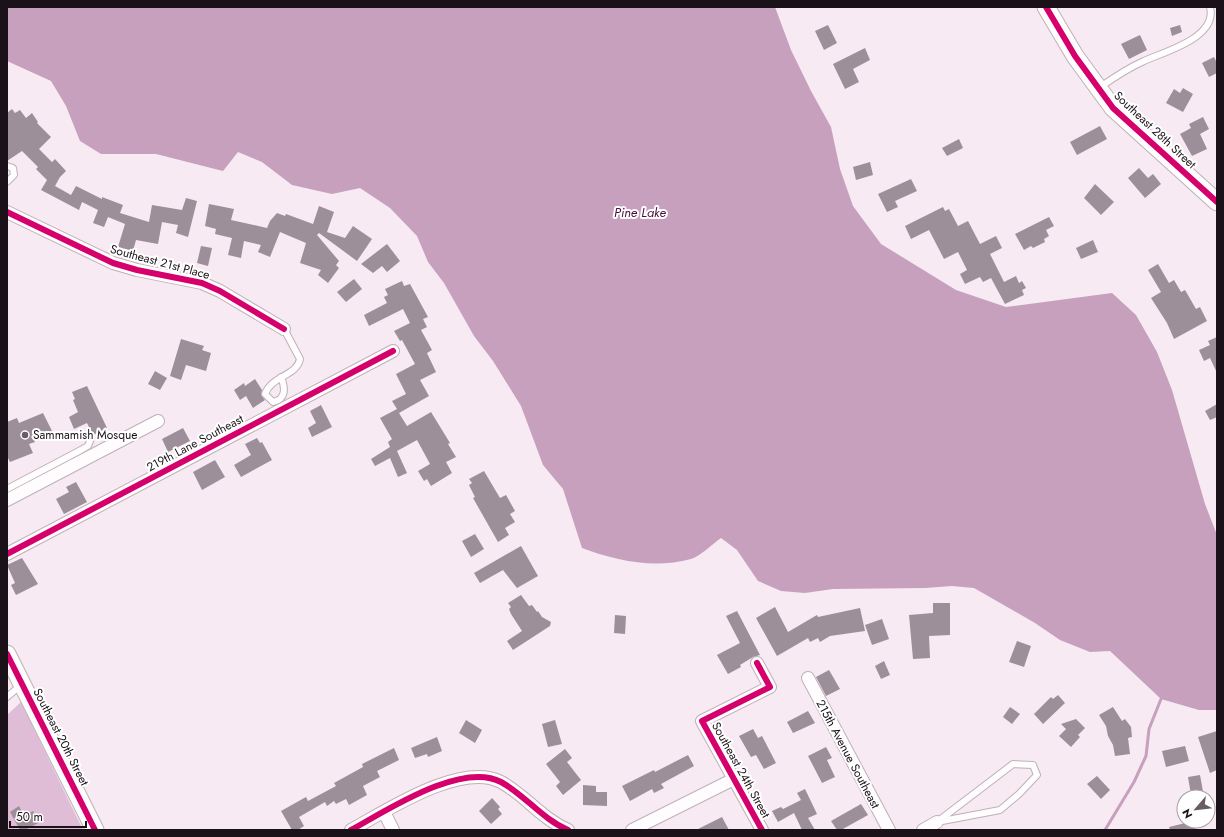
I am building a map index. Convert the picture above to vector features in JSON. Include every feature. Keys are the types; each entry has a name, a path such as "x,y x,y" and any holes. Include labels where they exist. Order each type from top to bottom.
{"street":[{"name":"Southeast 28th Street","path":"1046,7 1074,56 1113,108 1217,202"},
{"name":"Southeast 21st Place","path":"7,212 113,263 137,270 202,283 220,291 284,329"},
{"name":"219th Lane Southeast","path":"7,554 393,351"},
{"path":"7,500 158,421"},
{"name":"Southeast 20th Street","path":"8,660 22,684 95,830"},
{"name":"Southeast 24th Street","path":"756,663 770,687 702,721 762,830"},
{"name":"215th Avenue Southeast","path":"808,678 889,830"},
{"path":"351,830 384,812 447,782 461,778 489,778 500,782 512,789 544,816 568,830"},
{"path":"632,830 734,779"},
{"path":"384,812 393,830"},
{"path":"923,830 937,822"}],"lane":[{"path":"1098,89 1142,62 1189,43 1205,27 1210,18 1210,7"},
{"path":"7,166 13,168 14,175 7,182"},
{"path":"281,377 294,370 299,364 300,358 284,329"},
{"path":"7,489 88,446 90,441"},
{"path":"7,697 22,684"},
{"path":"1013,764 1033,765 1037,775 1019,794 1000,810 937,822 1013,764"}],"shaded area":[{"path":"21,702 83,830 7,830 7,715"}],"water":[{"name":"Pine Lake","path":"7,7 775,7 791,50 831,127 840,169 853,206 881,244 956,290 1006,307 1112,293 1136,315 1157,352 1172,390 1205,504 1217,535 1217,710 1199,710 1161,699 1110,651 1090,652 1060,640 1035,623 974,588 952,586 925,588 833,589 805,593 781,591 758,581 737,550 721,538 703,553 691,559 677,562 649,563 622,560 582,548 563,489 543,465 521,406 493,361 474,336 444,283 428,262 417,236 390,208 360,188 332,194 292,185 262,162 238,152 223,171 156,154 101,154 80,141 66,106 51,81 7,61"}],"building":[{"path":"828,25 837,43 824,50 815,31"},
{"path":"1180,25 1182,32 1172,36 1170,28"},
{"path":"1140,35 1147,50 1129,59 1121,44"},
{"path":"865,48 870,60 853,69 859,82 845,89 833,64"},
{"path":"1214,57 1217,63 1217,73 1209,77 1202,63"},
{"path":"1183,88 1193,94 1183,112 1166,103 1174,89 1180,93"},
{"path":"12,109 15,113 20,110 26,118 32,113 38,122 37,123 51,137 39,149 52,162 55,159 66,171 60,177 55,186 71,195 76,186 102,199 102,197 123,205 120,213 149,222 152,205 182,210 186,198 197,201 188,237 176,233 178,225 162,222 158,244 136,240 133,251 118,247 125,224 108,217 104,227 93,223 98,210 82,202 79,210 41,190 47,180 36,169 38,167 22,151 7,161 7,113"},
{"path":"1203,117 1209,129 1200,134 1207,149 1192,156 1180,134 1191,128 1189,124"},
{"path":"1100,126 1107,139 1077,155 1070,142"},
{"path":"959,139 963,148 947,156 942,148"},
{"path":"870,162 873,175 856,180 853,167"},
{"path":"1139,168 1148,178 1153,174 1161,184 1145,198 1128,178"},
{"path":"911,179 917,191 895,201 898,207 887,212 878,194"},
{"path":"1095,184 1114,202 1101,215 1084,198"},
{"path":"209,204 234,209 231,220 267,228 270,221 277,213 285,216 286,214 313,224 319,206 334,212 327,232 345,238 353,226 372,239 357,261 319,233 317,235 339,261 336,265 339,268 328,283 318,275 321,270 300,263 306,243 280,232 270,257 258,252 261,245 244,241 241,258 228,255 232,238 215,234 216,229 205,226"},
{"path":"943,207 945,211 949,209 958,226 968,221 980,244 996,236 1002,248 990,254 1004,282 1016,276 1019,283 1022,281 1026,288 1022,290 1024,295 1005,304 991,278 983,282 980,277 965,284 960,274 967,270 958,252 944,259 929,230 911,239 905,226"},
{"path":"1049,217 1054,226 1046,230 1049,236 1044,239 1045,242 1033,248 1031,246 1024,250 1015,234"},
{"path":"1093,240 1098,252 1081,259 1076,248"},
{"path":"387,244 400,261 387,272 382,266 373,273 361,264"},
{"path":"201,246 212,248 208,266 197,263"},
{"path":"1158,264 1169,283 1174,280 1181,292 1185,290 1196,309 1200,307 1207,321 1174,339 1167,323 1151,298 1161,292 1148,270"},
{"path":"354,279 362,289 346,302 337,292"},
{"path":"402,281 404,286 410,284 428,317 423,319 427,327 421,330 432,350 427,353 436,372 420,380 429,396 399,413 407,426 431,412 450,443 448,444 456,457 446,462 452,473 431,486 427,479 424,481 418,471 430,464 417,440 397,451 407,473 398,477 390,458 375,466 371,459 390,447 388,442 392,439 380,418 397,409 392,401 406,394 396,374 415,364 402,340 400,341 394,331 410,323 403,309 369,326 364,315 387,303 384,297 388,295 385,289"},
{"path":"1217,337 1217,373 1210,358 1204,361 1199,350 1210,345 1208,341"},
{"path":"181,339 204,346 202,350 211,353 206,371 186,365 181,380 170,376"},
{"path":"155,371 167,378 160,390 148,384"},
{"path":"255,379 262,390 261,395 265,400 253,408 246,396 240,400 234,390 244,383 245,386"},
{"path":"87,386 107,428 93,435 87,423 74,429 69,417 78,412 73,400 75,399 72,392"},
{"path":"1217,404 1217,417 1210,420 1205,411"},
{"path":"321,405 332,427 312,437 308,428 316,423 310,411"},
{"name":"Sammamish Mosque","path":"43,413 52,431 34,439 35,442 29,444 33,453 10,462 7,456 7,422 17,418 19,423"},
{"path":"183,428 190,441 168,452 162,439"},
{"path":"257,438 260,443 262,442 272,460 241,477 234,465 251,455 245,444"},
{"path":"215,460 225,477 202,490 193,472"},
{"path":"484,471 500,498 506,495 515,511 510,514 515,522 505,528 509,535 498,542 473,498 475,497 469,485 472,483 469,479"},
{"path":"76,482 87,502 64,514 56,499 69,492 66,487"},
{"path":"475,534 484,549 471,557 462,541"},
{"path":"521,546 538,576 517,588 503,570 480,583 474,573"},
{"path":"22,558 38,584 16,595 11,585 15,583 7,565"},
{"path":"521,595 529,606 532,605 542,617 551,622 550,626 513,650 507,641 522,631 511,614 509,609 511,607 508,603"},
{"path":"933,603 950,603 950,635 929,636 930,658 913,659 909,615 933,613"},
{"path":"775,607 788,632 817,615 818,617 860,608 865,631 830,636 820,642 818,638 810,642 808,638 777,656 756,618"},
{"path":"737,611 760,655 753,657 740,665 741,667 728,674 717,655 740,643 726,616"},
{"path":"615,615 626,616 625,634 614,633"},
{"path":"882,619 889,639 872,645 865,625"},
{"path":"1017,641 1031,646 1024,667 1009,662"},
{"path":"884,661 890,675 881,679 875,666"},
{"path":"829,670 840,689 826,696 816,677"},
{"path":"1058,695 1065,703 1043,724 1034,714 1051,697 1053,699"},
{"path":"1010,707 1020,714 1012,724 1003,717"},
{"path":"1113,707 1122,721 1125,719 1131,727 1132,737 1128,738 1130,754 1115,756 1113,745 1108,736 1106,726 1099,715"},
{"path":"808,711 815,723 793,733 787,722"},
{"path":"1076,719 1085,728 1078,735 1080,737 1071,747 1059,736 1066,729 1061,724"},
{"path":"466,720 482,730 475,743 459,733"},
{"path":"555,720 562,744 548,747 542,724"},
{"path":"753,729 758,738 762,736 776,763 764,769 756,755 751,757 739,736"},
{"path":"1217,731 1217,770 1210,773 1198,737"},
{"path":"437,737 442,751 428,757 427,754 415,758 411,748"},
{"path":"1185,746 1189,761 1166,767 1162,751"},
{"path":"826,747 832,758 827,760 835,777 822,783 808,756"},
{"path":"394,748 399,760 377,771 380,777 363,786 367,795 349,805 346,799 336,804 334,801 327,806 325,802 299,817 304,826 298,830 292,830 281,811 306,797 308,801 336,786 334,783 363,767 362,764"},
{"path":"565,749 572,758 567,762 581,780 563,795 556,786 560,782 546,764"},
{"path":"688,755 694,766 661,784 664,788 654,793 652,789 630,801 622,786 654,770 655,772"},
{"path":"1200,775 1203,789 1190,789 1188,777"},
{"path":"1097,776 1110,790 1101,799 1087,784"},
{"path":"583,785 596,786 596,792 607,792 607,806 583,805"},
{"path":"805,789 817,814 808,818 815,830 802,830 794,813 778,822 772,811 781,807 783,809 801,800 797,793"},
{"path":"492,798 500,807 498,809 502,814 491,824 479,811"},
{"path":"861,804 868,815 841,830 837,830 831,821"},
{"path":"19,806 24,816 33,811 40,822 25,830 20,830 10,812"},
{"path":"722,817 729,830 696,830"},
{"path":"1176,825 1176,829 1196,830 1170,830 1169,827"}],"waterway":[{"path":"1105,830 1134,782 1146,756 1149,729 1161,699"}],"cycle path":[{"path":"1046,7 1075,56 1113,108 1217,202"},
{"path":"7,212 113,263 137,270 202,283 220,291 284,329"},
{"path":"7,554 393,351"},
{"path":"7,654 95,830"},
{"path":"757,663 770,687 702,721 762,830"},
{"path":"351,830 424,791 445,783 466,778 485,777 501,782 510,787 550,820 568,830"}],"place":[{"name":"Sammamish Mosque","path":"25,435"}]}
